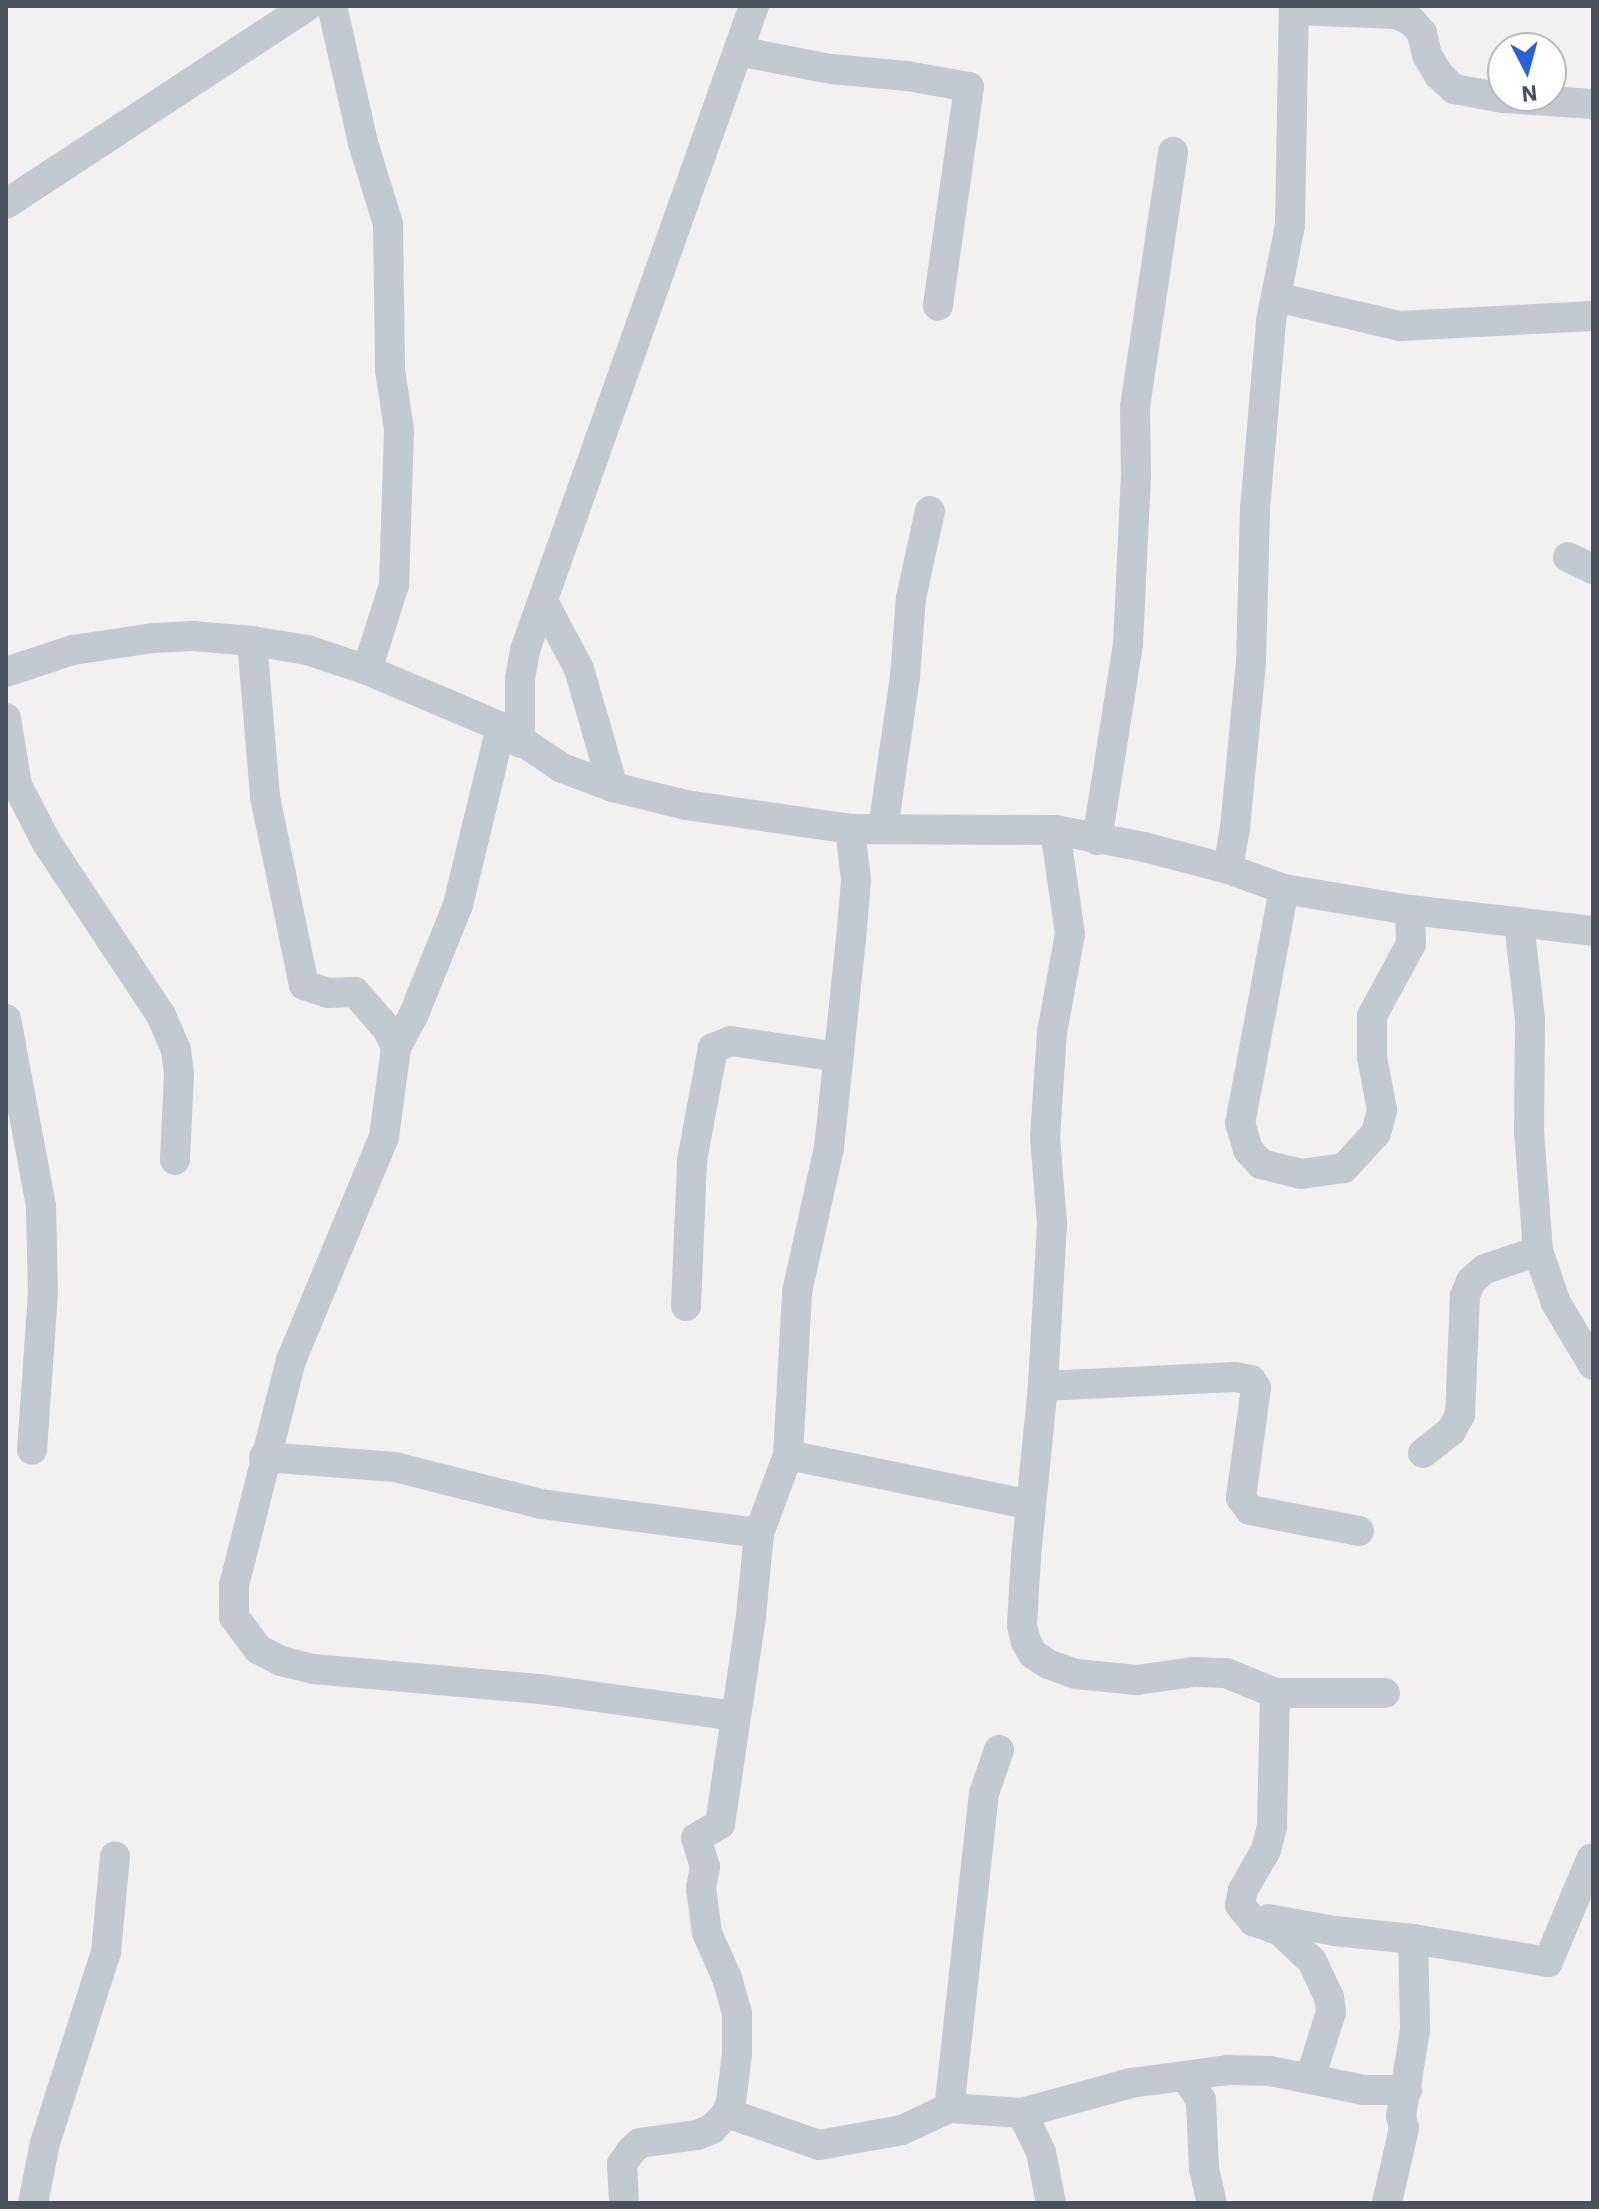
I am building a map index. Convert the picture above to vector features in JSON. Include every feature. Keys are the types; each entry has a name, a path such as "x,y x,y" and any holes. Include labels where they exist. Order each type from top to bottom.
{"street":[{"path":"9,195 307,6"},
{"path":"332,6 363,143 388,224 390,370 399,429 394,585 367,670"},
{"path":"734,1716 540,1689 314,1669 281,1661 258,1649 234,1617 232,1602 264,1457 291,1360 384,1137 396,1048 414,1014 458,905 510,735 525,650 754,6"},
{"path":"1228,869 1235,828 1251,663 1255,509 1271,321 1290,225 1294,8 1397,14 1411,21 1422,33 1427,55 1439,75 1454,89 1503,98 1593,104"},
{"path":"738,51 831,69 907,76 969,87 938,306"},
{"path":"1097,840 1128,644 1136,476 1135,407 1173,152"},
{"path":"1276,297 1297,299 1374,322 1400,326 1593,316"},
{"path":"883,829 905,677 911,598 930,511"},
{"path":"544,603 579,669 613,787"},
{"path":"6,672 73,650 153,638 193,636 252,641 307,650 367,670 510,735 562,768 613,787 686,805 850,829 1055,830 1144,847 1228,869 1284,889 1410,910 1593,931"},
{"path":"252,641 265,797 304,985 328,993 355,992 388,1030 396,1048"},
{"path":"6,718 17,785 47,843 161,1015 176,1050 179,1074 175,1160"},
{"path":"624,2203 622,2164 640,2143 697,2135 712,2129 727,2113 737,2054 737,2013 727,1978 707,1933 701,1888 705,1867 696,1838 720,1824 751,1616 759,1533 788,1455 797,1292 829,1148 856,880 850,829"},
{"path":"1055,830 1070,934 1052,1032 1045,1137 1052,1224 1043,1386 1022,1625 1033,1654 1076,1674 1137,1680 1194,1672 1226,1673 1275,1693 1385,1693"},
{"path":"1284,889 1240,1123 1248,1150 1261,1164 1301,1174 1344,1168 1376,1133 1382,1110 1372,1057 1372,1016 1411,944 1410,910"},
{"path":"1519,923 1530,1020 1529,1131 1538,1251 1556,1303 1593,1365"},
{"path":"6,1019 41,1206 43,1293 32,1450"},
{"path":"686,1306 692,1160 713,1048 731,1041 838,1057"},
{"path":"1423,1453 1451,1431 1460,1415 1465,1296 1471,1281 1485,1269 1538,1251"},
{"path":"1043,1386 1235,1377 1251,1380 1256,1388 1241,1498 1250,1510 1359,1531"},
{"path":"788,1455 1031,1505"},
{"path":"264,1457 395,1467 541,1504 759,1533"},
{"path":"1275,1693 1272,1827 1266,1850 1243,1890 1240,1905 1244,1915 1280,1931 1312,1961 1329,1997 1331,2012 1310,2079"},
{"path":"949,2108 984,1793 999,1750"},
{"path":"33,2203 45,2143 106,1952 115,1856"},
{"path":"1244,1915 1548,1962 1591,1859"},
{"path":"1387,2203 1404,2128 1401,2116 1415,2030 1413,1939"},
{"path":"727,2113 819,2145 902,2130 949,2108 1022,2113 1131,2083 1229,2070 1270,2071 1364,2090 1407,2090"},
{"path":"1186,2077 1201,2100 1204,2169 1212,2203"},
{"path":"1022,2113 1041,2152 1051,2203"}]}
